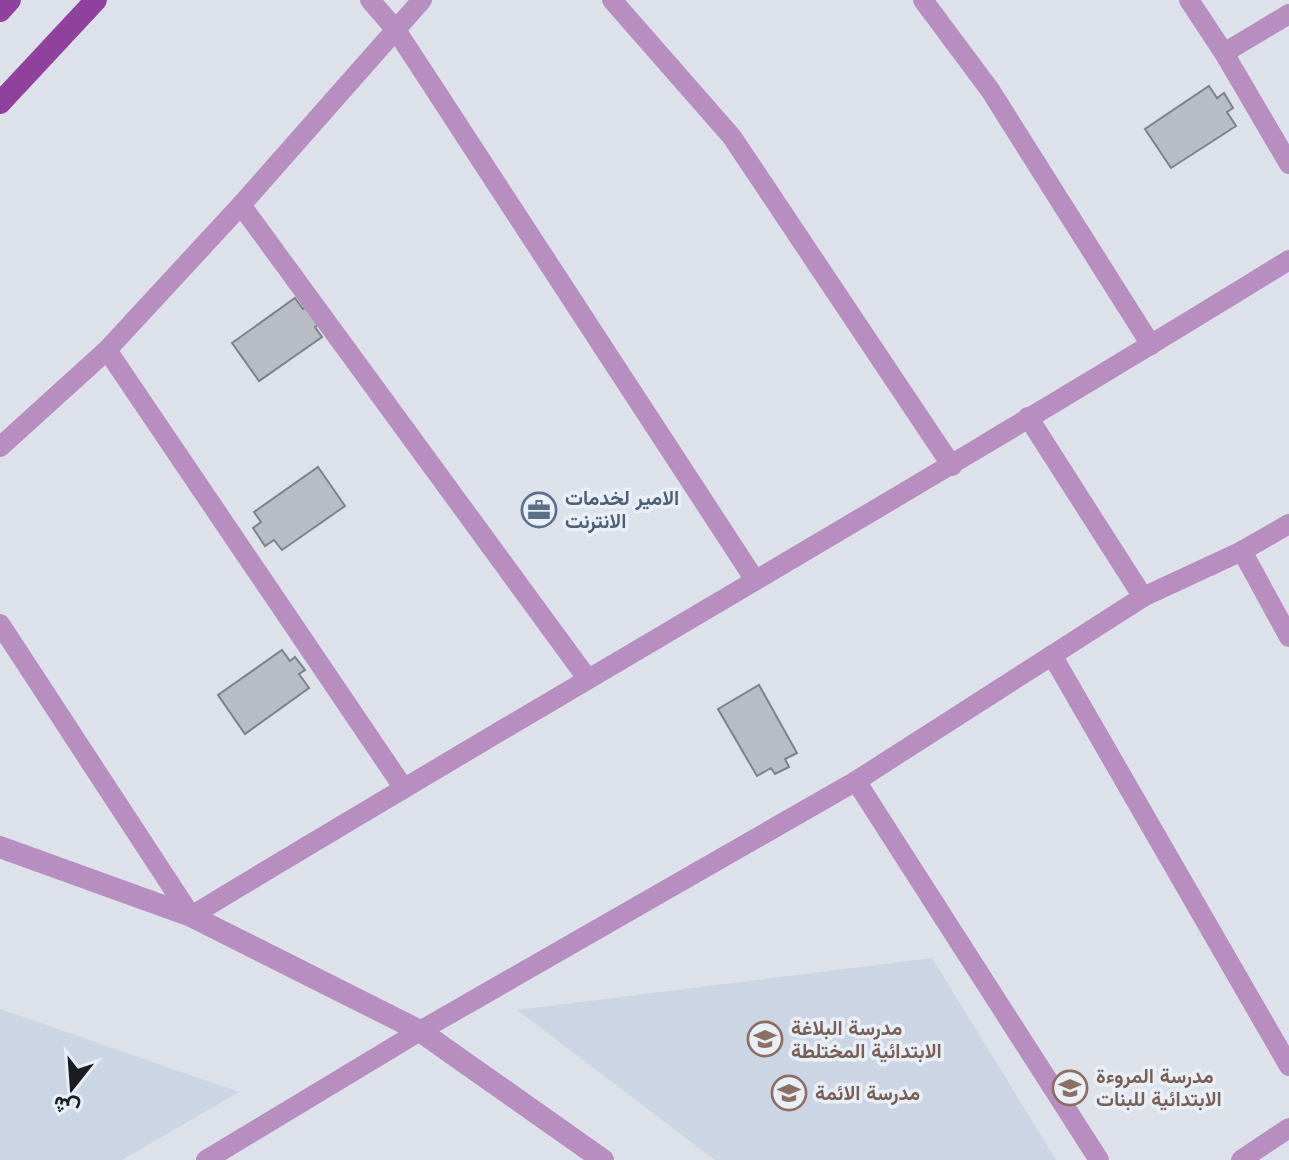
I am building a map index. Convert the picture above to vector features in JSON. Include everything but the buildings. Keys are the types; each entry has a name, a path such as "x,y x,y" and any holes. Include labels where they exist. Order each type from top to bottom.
{"main road":[{"path":"0,11 10,0"},
{"path":"0,103 96,0"}],"street":[{"path":"370,0 396,30 755,580"},
{"path":"0,447 107,350 241,205 422,0"},
{"path":"612,0 732,137 952,466"},
{"path":"923,0 990,90 1151,345"},
{"path":"1189,0 1289,164"},
{"path":"1224,53 1289,14"},
{"path":"241,205 587,678"},
{"path":"191,916 587,678 952,466 1289,260"},
{"path":"107,350 403,787"},
{"path":"1028,417 1143,597"},
{"path":"206,1160 420,1031 856,781 1143,597 1242,551 1289,524"},
{"path":"1242,551 1289,637"},
{"path":"0,624 191,916"},
{"path":"1052,655 1289,1066"},
{"path":"856,781 1099,1160"},
{"path":"0,847 191,916 420,1031 603,1160"},
{"path":"1241,1160 1289,1128"}],"shaded area":[{"path":"932,958 1056,1160 715,1160 517,1010"},
{"path":"0,1009 239,1092 122,1160 0,1160"}],"place":[{"name":"الامير لخدمات الانترنت","path":"539,510"},
{"name":"مدرسة البلاغة الابتدائية المختلطة","path":"765,1039"},
{"name":"مدرسة المروءة الابتدائية للبنات","path":"1070,1088"},
{"name":"مدرسة الائمة","path":"789,1093"}]}
